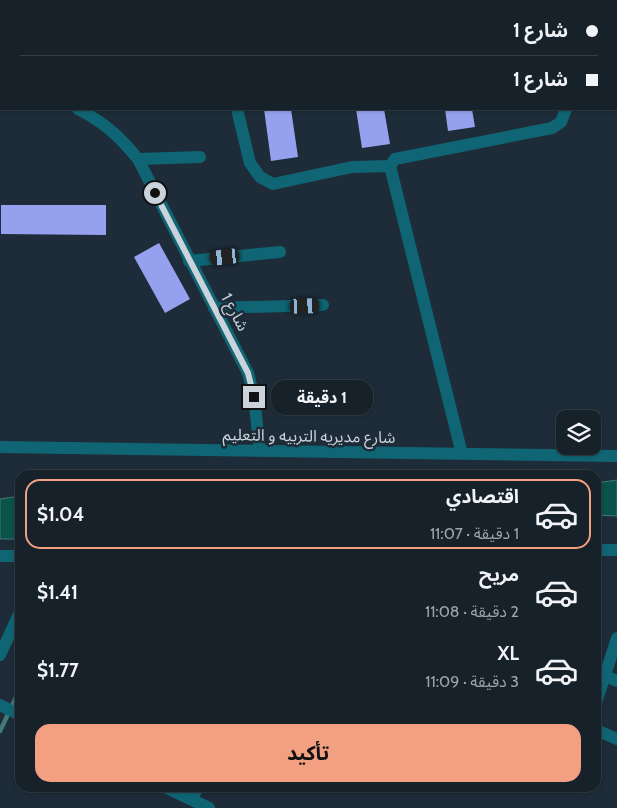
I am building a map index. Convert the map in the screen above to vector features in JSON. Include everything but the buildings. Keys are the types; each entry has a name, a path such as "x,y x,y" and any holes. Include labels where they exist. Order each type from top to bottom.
{"street":[{"name":"شارع 1","path":"80,110 101,121 119,135 138,159 248,373 254,397 260,451"},
{"path":"237,110 250,163 260,178 273,184 352,167 390,166 395,160 552,128 561,122 566,110"},
{"path":"138,159 200,157"},
{"path":"390,166 462,454"},
{"path":"189,261 280,252"},
{"path":"214,308 323,305"},
{"name":"شارع مديريه التربيه و التعليم","path":"0,448 617,456"},
{"path":"601,550 617,550"},
{"path":"0,556 15,556"},
{"path":"0,655 15,623"},
{"path":"601,688 617,638"},
{"path":"605,676 617,681"},
{"path":"601,732 617,740"},
{"path":"176,792 209,808"},
{"path":"191,799 195,792"}],"shaded area":[{"path":"617,480 617,516 601,515 601,482"},
{"path":"15,497 15,539 0,539 0,499"}],"waterway":[{"path":"0,731 15,700"}],"route":[{"path":"155,193 248,373 254,397"}]}
